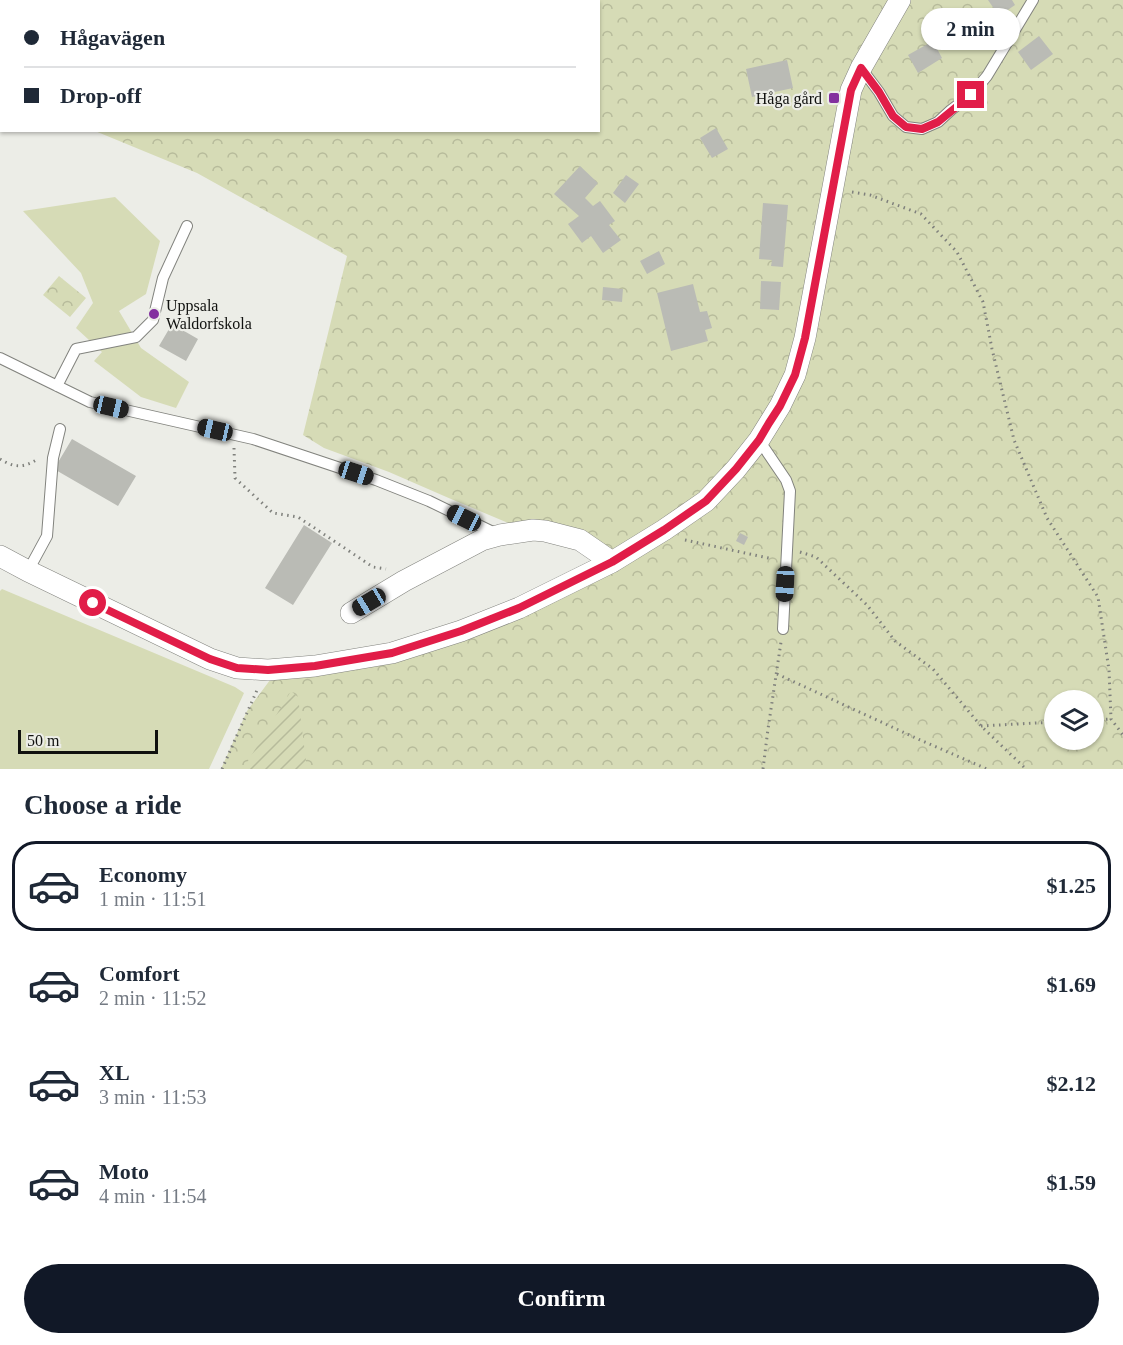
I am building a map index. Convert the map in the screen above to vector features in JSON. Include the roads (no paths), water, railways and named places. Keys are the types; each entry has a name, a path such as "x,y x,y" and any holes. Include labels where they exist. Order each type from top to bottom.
{"street":[{"path":"1,560 210,659 237,668 268,670 315,666 392,653 461,631 519,608 612,562 657,534 706,501 736,469 759,440 780,406 795,375 805,338 851,90 900,0"},
{"path":"351,613 417,574 482,540 500,535 533,530 545,531 580,540 612,562"}],"lane":[{"path":"861,68 893,116 906,127 922,129 938,122 971,95 987,76 1033,0"},
{"path":"57,386 76,349 136,337 153,320 163,278 187,226"},
{"path":"0,358 90,402 253,439 376,480 429,501 500,535"},
{"path":"28,571 47,536 53,458 60,429"},
{"path":"759,440 783,475 790,491 783,629"}],"place":[{"name":"Håga gård","path":"834,98"},
{"name":"Uppsala Waldorfskola","path":"154,314"}]}
